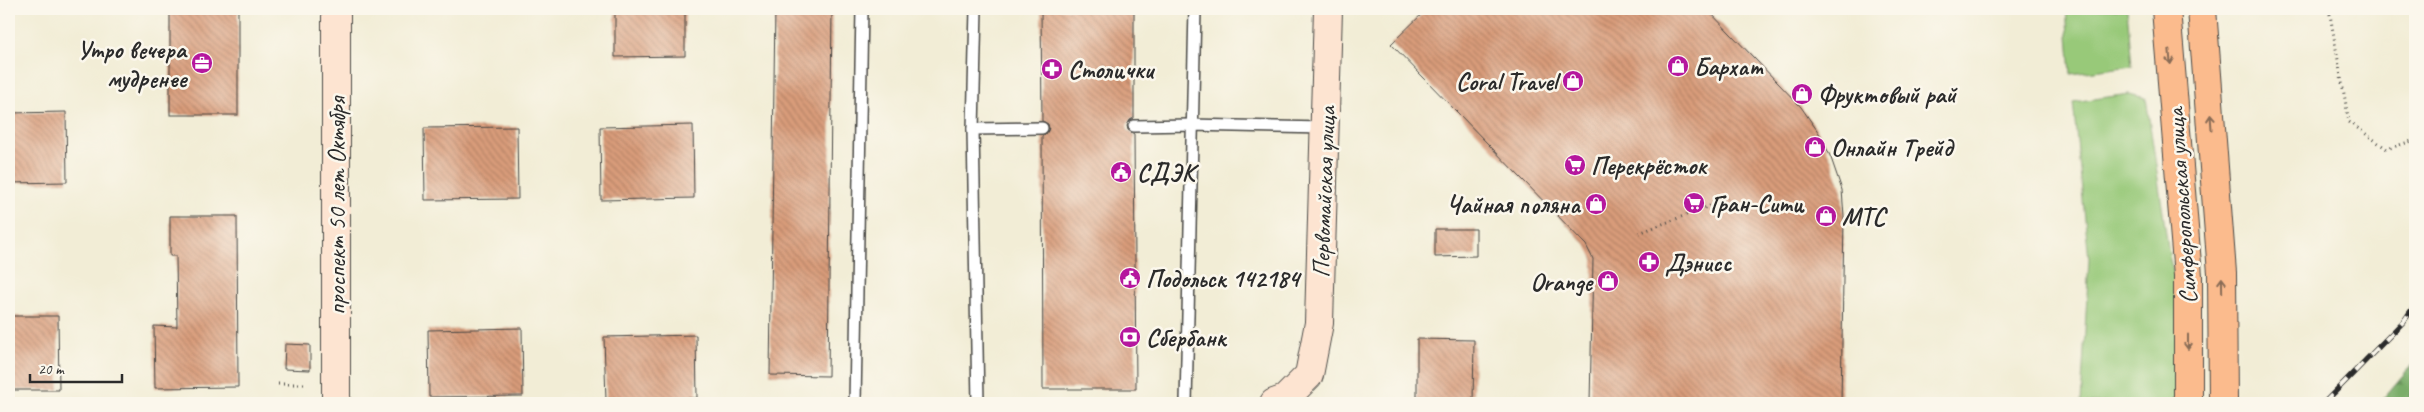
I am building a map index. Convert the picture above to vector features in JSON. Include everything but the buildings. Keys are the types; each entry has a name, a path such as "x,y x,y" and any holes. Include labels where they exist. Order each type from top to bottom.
{"main road":[{"name":"Симферопольская улица","path":"2166,9 2188,276 2188,403"},
{"name":"Симферопольская улица","path":"2202,9 2222,273 2223,403"}],"street":[{"name":"проспект 50 лет Октября","path":"336,9 336,403"},
{"name":"Первомайская улица","path":"1274,403 1285,400 1309,375 1319,323 1328,9"}],"lane":[{"path":"856,403 862,9"},
{"path":"976,9 974,129 978,403"},
{"path":"1186,403 1195,9"},
{"path":"1134,126 1191,125 1326,128"},
{"path":"974,129 1042,128"}],"path":[{"path":"2329,9 2349,122 2387,149 2415,140"},
{"path":"1639,233 1728,198"},
{"path":"278,384 311,384"}],"green space":[{"path":"2066,9 2127,9 2132,66 2071,74"},
{"path":"2129,94 2146,98 2170,260 2179,291 2175,403 2081,403 2089,259 2073,102"},
{"path":"2415,361 2415,403 2379,403"}],"railway":[{"path":"2324,403 2404,321 2415,305"}],"place":[{"name":"Утро вечера мудренее","path":"202,63"},
{"name":"Бархат","path":"1678,66"},
{"name":"Столички","path":"1052,69"},
{"name":"Coral Travel","path":"1573,81"},
{"name":"Фруктовый рай","path":"1802,94"},
{"name":"Онлайн Трейд","path":"1815,147"},
{"name":"Перекрёсток","path":"1575,165"},
{"name":"СДЭК","path":"1121,172"},
{"name":"Гран-Сити","path":"1694,203"},
{"name":"Чайная поляна","path":"1596,204"},
{"name":"МТС","path":"1826,216"},
{"name":"Дэнисс","path":"1649,262"},
{"name":"Подольск 142184","path":"1130,278"},
{"name":"Orange","path":"1608,281"},
{"name":"Сбербанк","path":"1130,337"}]}
